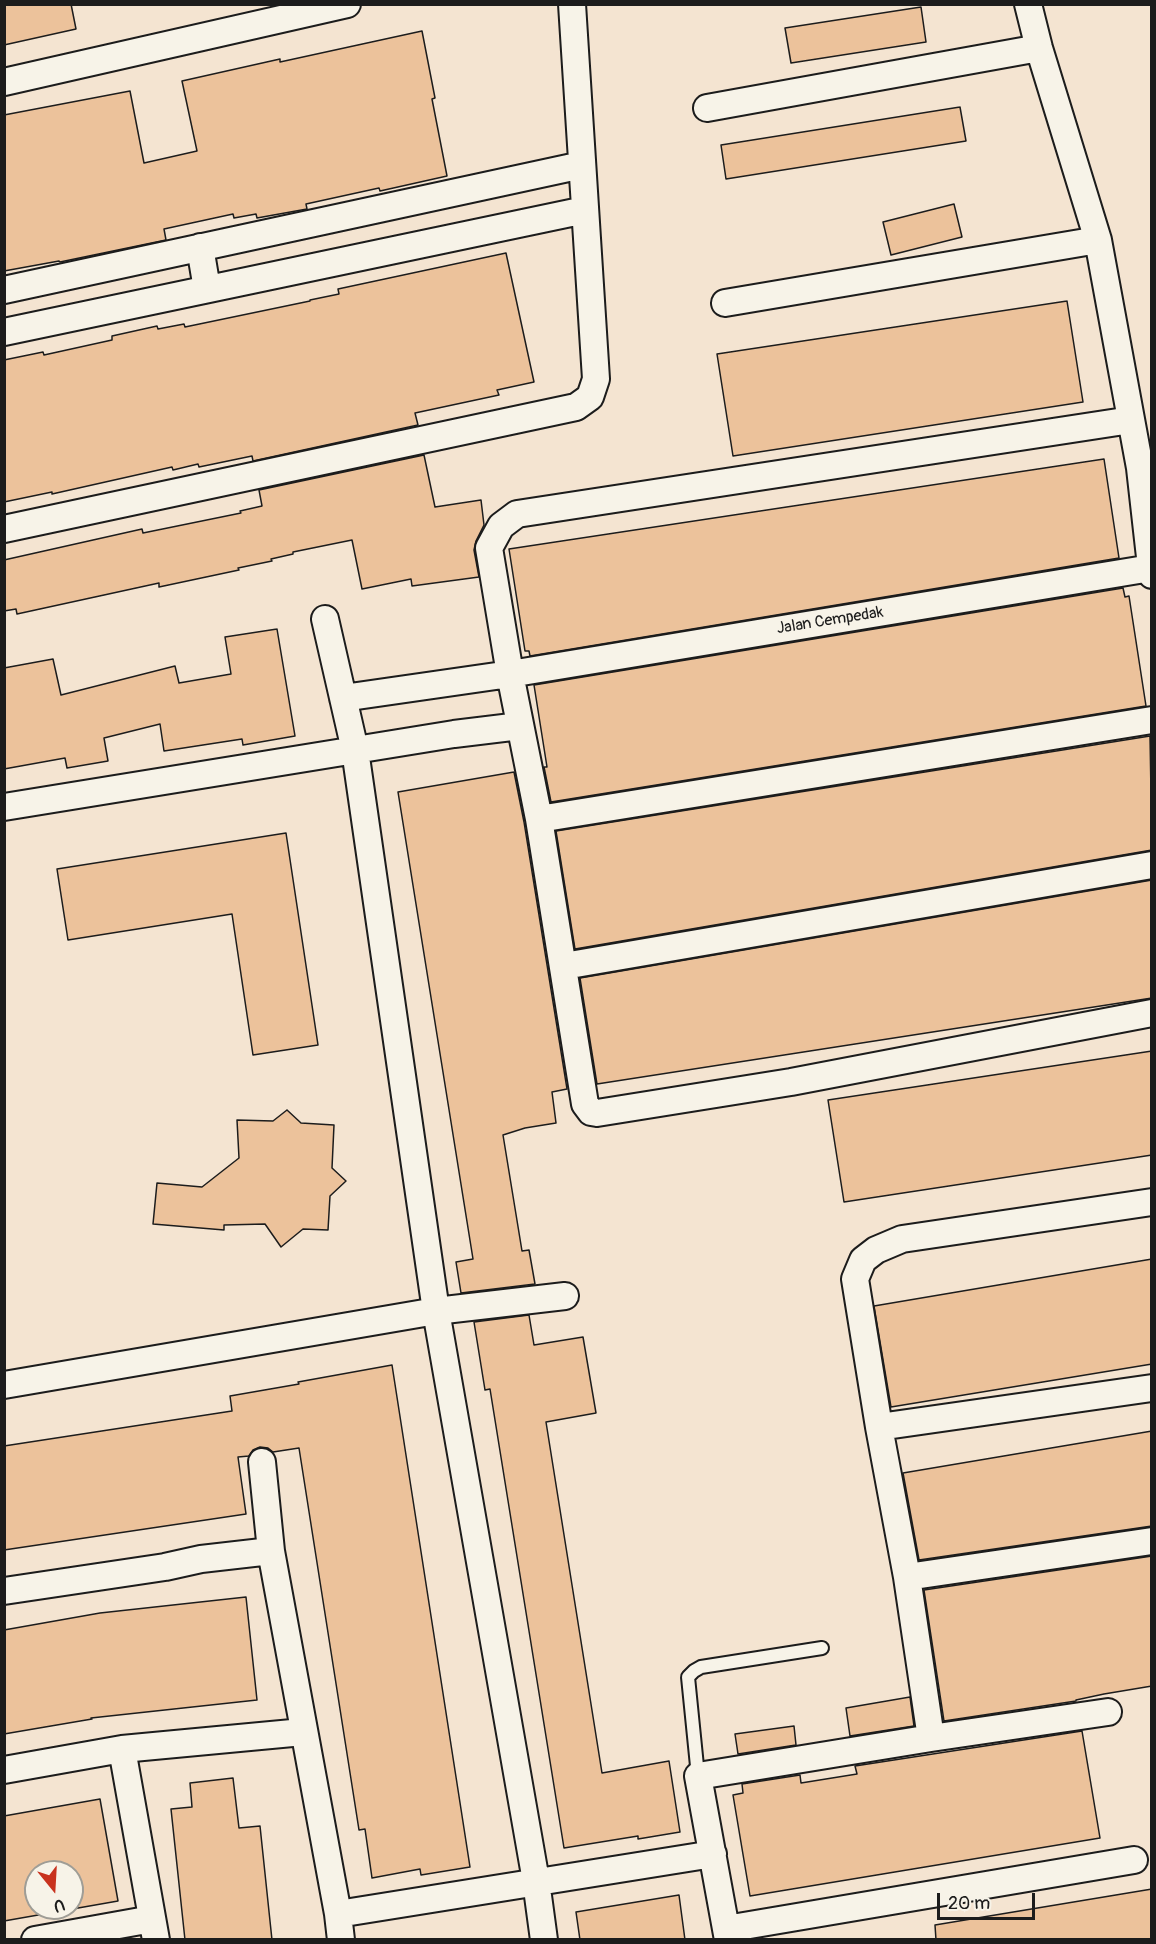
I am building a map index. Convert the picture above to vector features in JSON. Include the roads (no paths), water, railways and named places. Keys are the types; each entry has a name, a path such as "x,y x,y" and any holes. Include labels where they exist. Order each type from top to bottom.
{"street":[{"path":"4,82 347,4"},
{"path":"4,529 576,407 590,396 596,379 572,4"},
{"path":"1028,4 1039,48 1098,240 1131,420 1146,468 1151,571"},
{"path":"707,108 1039,48"},
{"path":"4,290 582,165"},
{"path":"4,332 585,210"},
{"path":"725,303 1098,240"},
{"path":"200,248 207,289"},
{"path":"1131,420 516,514 501,526 489,548 510,674 539,819 585,1104 591,1112 597,1113 802,1080 1152,1013"},
{"name":"Jalan Cempedak","path":"343,698 510,674 1151,571"},
{"path":"325,619 355,750 436,1311 536,1881 544,1940"},
{"path":"539,819 1152,720"},
{"path":"4,807 454,734 520,726"},
{"path":"564,966 1152,865"},
{"path":"931,1738 907,1577 855,1279 863,1260 876,1250 902,1239 1152,1202"},
{"path":"4,1385 436,1311 565,1296"},
{"path":"879,1427 1152,1388"},
{"path":"262,1461 271,1551 341,1940"},
{"path":"907,1577 1152,1541"},
{"path":"4,1591 165,1567 201,1559 271,1551"},
{"path":"1108,1712 698,1776 727,1934 1134,1860"},
{"path":"4,1770 122,1749 303,1732"},
{"path":"35,1940 154,1929 122,1749"},
{"path":"338,1914 713,1854"}],"lane":[{"path":"698,1776 688,1677 701,1667 822,1648"}]}
